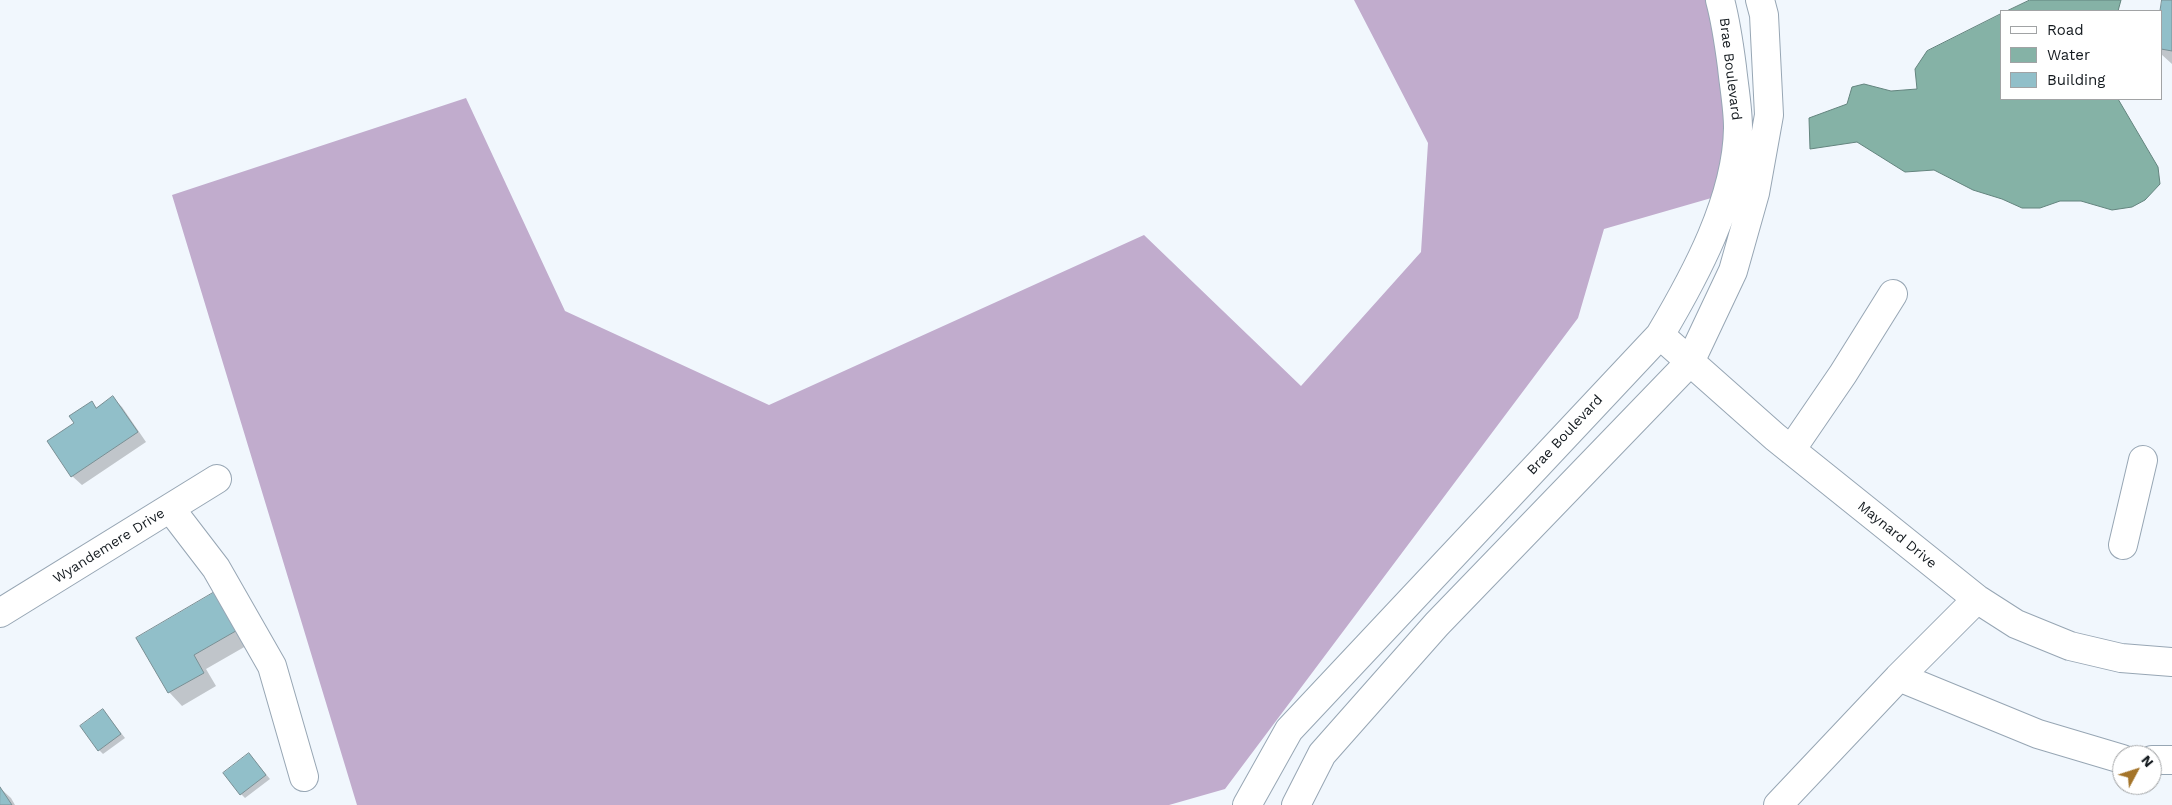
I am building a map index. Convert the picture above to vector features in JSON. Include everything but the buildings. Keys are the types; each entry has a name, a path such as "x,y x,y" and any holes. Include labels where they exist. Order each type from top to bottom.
{"street":[{"name":"Brae Boulevard","path":"1247,805 1289,730 1660,335 1684,294 1709,243 1732,176 1738,128 1726,22 1720,0"},
{"path":"1296,805 1322,754 1437,624 1690,362 1733,271 1754,193 1769,115 1764,15 1760,0"},
{"path":"1791,450 1843,374 1893,294"},
{"name":"Maynard Drive","path":"1660,335 1791,450 1977,599 2016,624 2070,646 2121,658 2172,662"},
{"path":"2123,545 2143,460"},
{"name":"Wyandemere Drive","path":"0,613 217,479"},
{"path":"170,508 216,568 272,666 304,777"},
{"path":"1778,805 1899,676 1977,599"},
{"path":"1899,676 2038,734 2112,756"}],"shaded area":[{"path":"1354,0 1726,0 1744,45 1746,188 1604,229 1578,318 1225,789 1169,805 357,805 172,195 466,98 565,311 769,405 1144,235 1301,386 1421,252 1428,143"}],"water":[{"path":"2030,0 2121,0 2118,10 2009,10"},
{"path":"2000,14 2000,100 2119,100 2158,167 2160,184 2145,200 2132,207 2112,210 2081,201 2060,201 2040,208 2022,208 2002,199 1973,190 1934,170 1905,172 1857,142 1810,149 1809,118 1847,104 1852,87 1864,84 1891,91 1917,89 1915,69 1927,51"}]}
